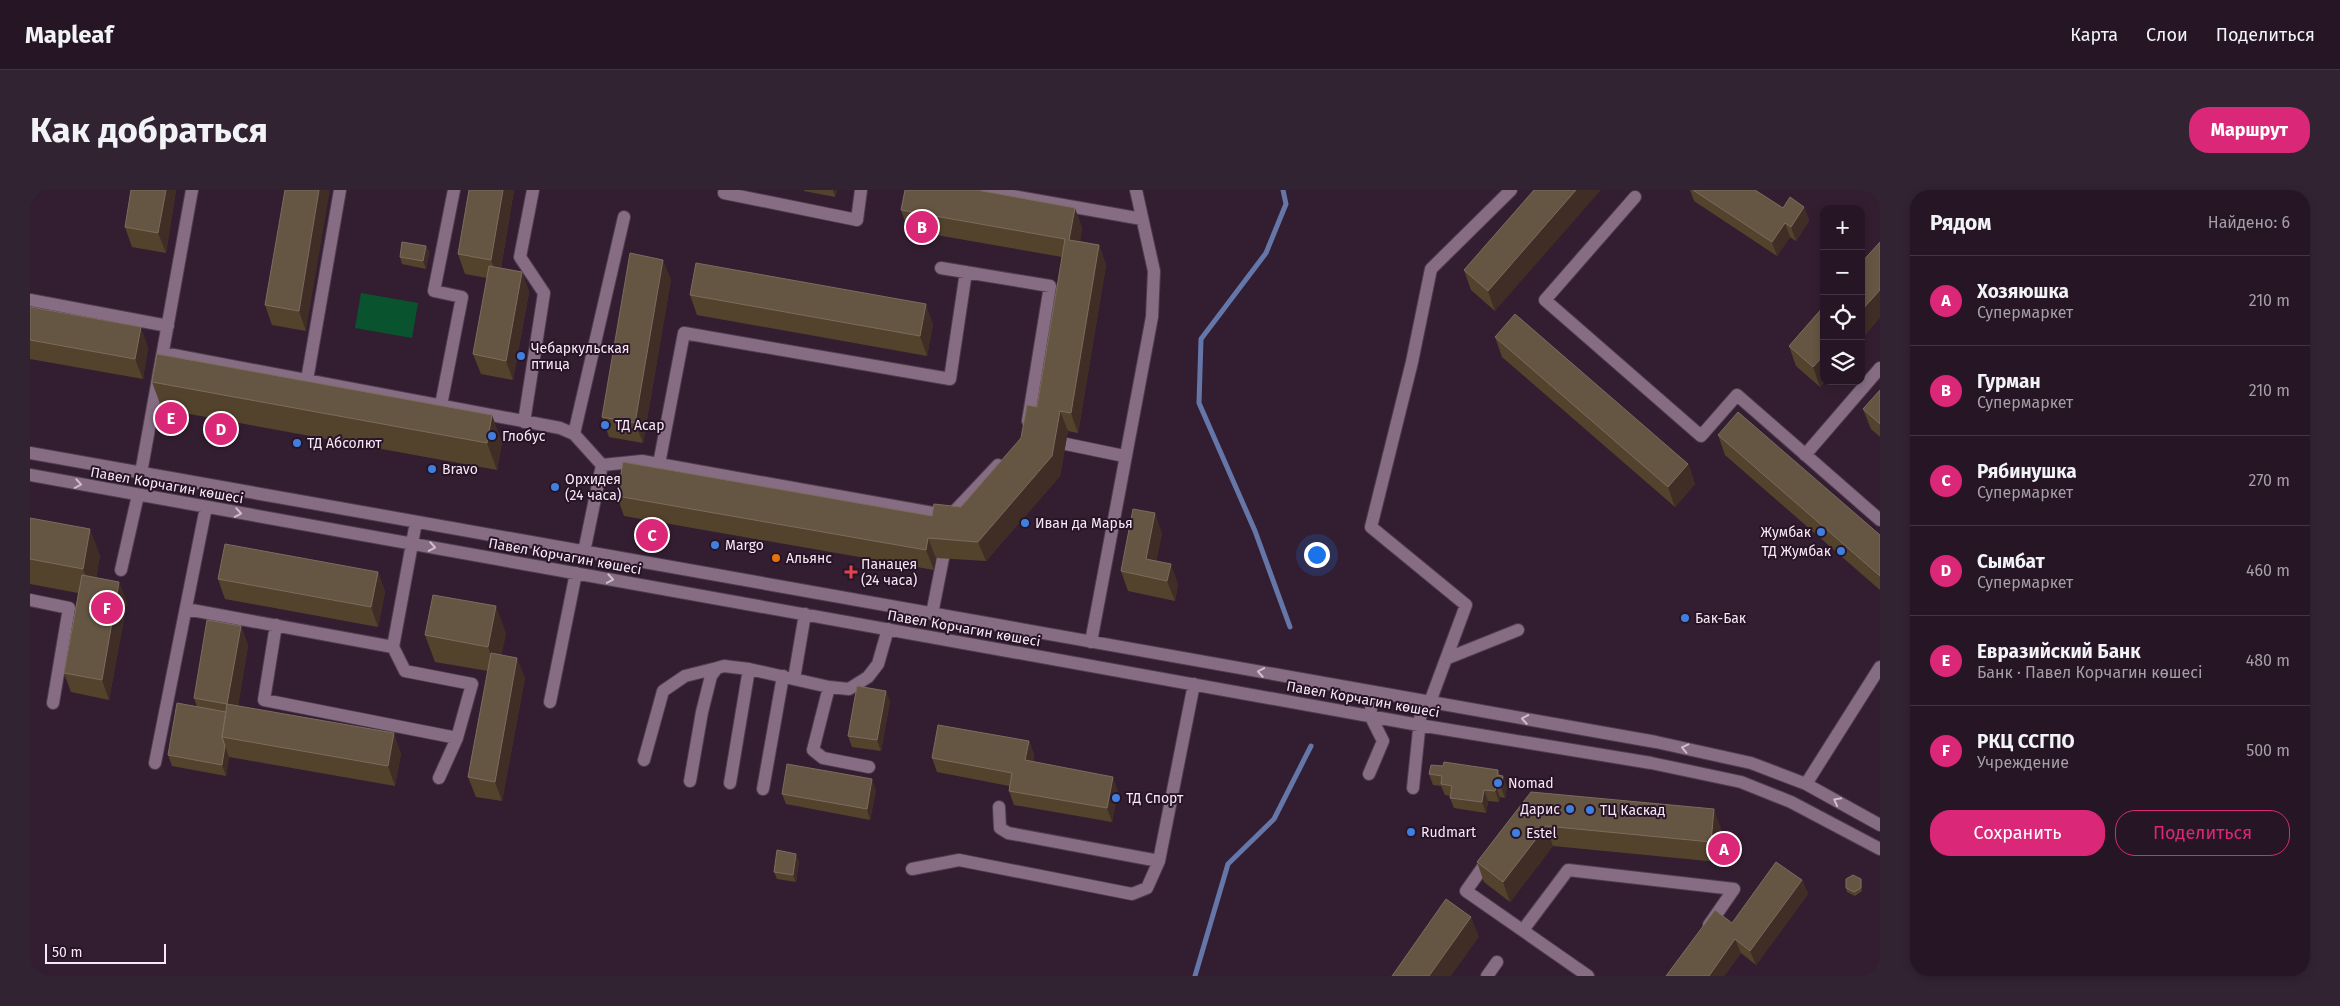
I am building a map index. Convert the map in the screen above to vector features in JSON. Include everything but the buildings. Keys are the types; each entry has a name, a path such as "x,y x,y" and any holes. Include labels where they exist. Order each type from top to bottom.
{"street":[{"path":"141,473 192,190"},
{"path":"307,380 340,190"},
{"path":"441,405 462,297 434,291 454,190"},
{"path":"524,422 544,294 520,257 533,190"},
{"path":"724,193 857,220 861,190"},
{"path":"979,190 1142,219"},
{"path":"1091,642 1124,456 1152,317 1154,271 1136,190"},
{"path":"1413,788 1419,725 1426,701 1448,658 1466,605 1371,528 1412,362 1431,269 1510,190"},
{"path":"1635,197 1545,300 1701,436 1737,395 1880,520"},
{"path":"574,434 624,217"},
{"path":"941,268 1050,286 1026,436"},
{"path":"658,464 684,333 950,379 966,272"},
{"path":"30,300 168,326"},
{"path":"163,353 560,428 574,434 602,465"},
{"path":"1805,455 1880,368"},
{"path":"1066,444 1124,456"},
{"name":"Павел Корчагин көшесі","path":"30,453 1656,742 1750,763 1806,784 1880,825"},
{"path":"602,465 642,461 950,520 1007,456"},
{"path":"584,552 602,465"},
{"name":"Павел Корчагин көшесі","path":"30,476 1419,725 1652,763 1741,782 1790,802 1880,849"},
{"path":"121,570 138,495"},
{"path":"155,763 206,507"},
{"path":"416,522 393,647 405,670 472,684 457,738 439,778"},
{"path":"932,614 942,558"},
{"path":"550,702 576,573"},
{"path":"765,607 768,584"},
{"path":"30,600 69,608 53,702"},
{"path":"186,609 393,647"},
{"path":"763,790 805,614"},
{"path":"276,626 264,700 457,738"},
{"path":"644,760 663,692 685,676 724,666 749,669 828,687 849,688 868,677 878,664 888,629"},
{"path":"1448,658 1518,630"},
{"path":"1806,784 1880,667"},
{"path":"690,782 704,703 711,676 717,668"},
{"path":"730,783 749,669"},
{"path":"912,869 959,860 1132,894 1147,888 1158,862 1194,684"},
{"path":"828,687 813,750 824,758 869,767"},
{"path":"1370,774 1383,741 1370,715 1374,692"},
{"path":"1000,807 1000,828 1008,833 1158,862"},
{"path":"1850,832 1860,814"},
{"path":"1499,844 1466,891 1523,930 1573,972 1588,976"},
{"path":"1523,930 1568,870 1734,890 1701,937"},
{"path":"1487,976 1497,962"}],"green space":[{"path":"361,293 418,303 412,338 355,328"}],"waterway":[{"path":"1283,190 1286,204 1266,253 1201,339 1199,403 1255,531 1290,627"},
{"path":"1195,976 1228,864 1274,819 1311,746"}],"place":[{"name":"Гурман","path":"922,227"},
{"name":"Чебаркульская птица","path":"521,356"},
{"name":"Евразийский Банк","path":"171,418"},
{"name":"ТД Асар","path":"605,425"},
{"name":"Сымбат","path":"221,429"},
{"name":"Глобус","path":"492,436"},
{"name":"ТД Абсолют","path":"297,443"},
{"name":"Bravo","path":"432,469"},
{"name":"Орхидея (24 часа)","path":"555,487"},
{"name":"Иван да Марья","path":"1025,523"},
{"name":"Жумбак","path":"1821,532"},
{"name":"Рябинушка","path":"652,535"},
{"name":"Margo","path":"715,545"},
{"name":"ТД Жумбак","path":"1841,551"},
{"name":"Альянс","path":"776,558"},
{"name":"Панацея (24 часа)","path":"851,572"},
{"name":"РКЦ ССГПО","path":"107,608"},
{"name":"Бак-Бак","path":"1685,618"},
{"name":"Nomad","path":"1498,783"},
{"name":"ТД Спорт","path":"1116,798"},
{"name":"Дарис","path":"1570,809"},
{"name":"ТЦ Каскад","path":"1590,810"},
{"name":"Rudmart","path":"1411,832"},
{"name":"Estel","path":"1516,833"},
{"name":"Хозяюшка","path":"1724,849"}]}
